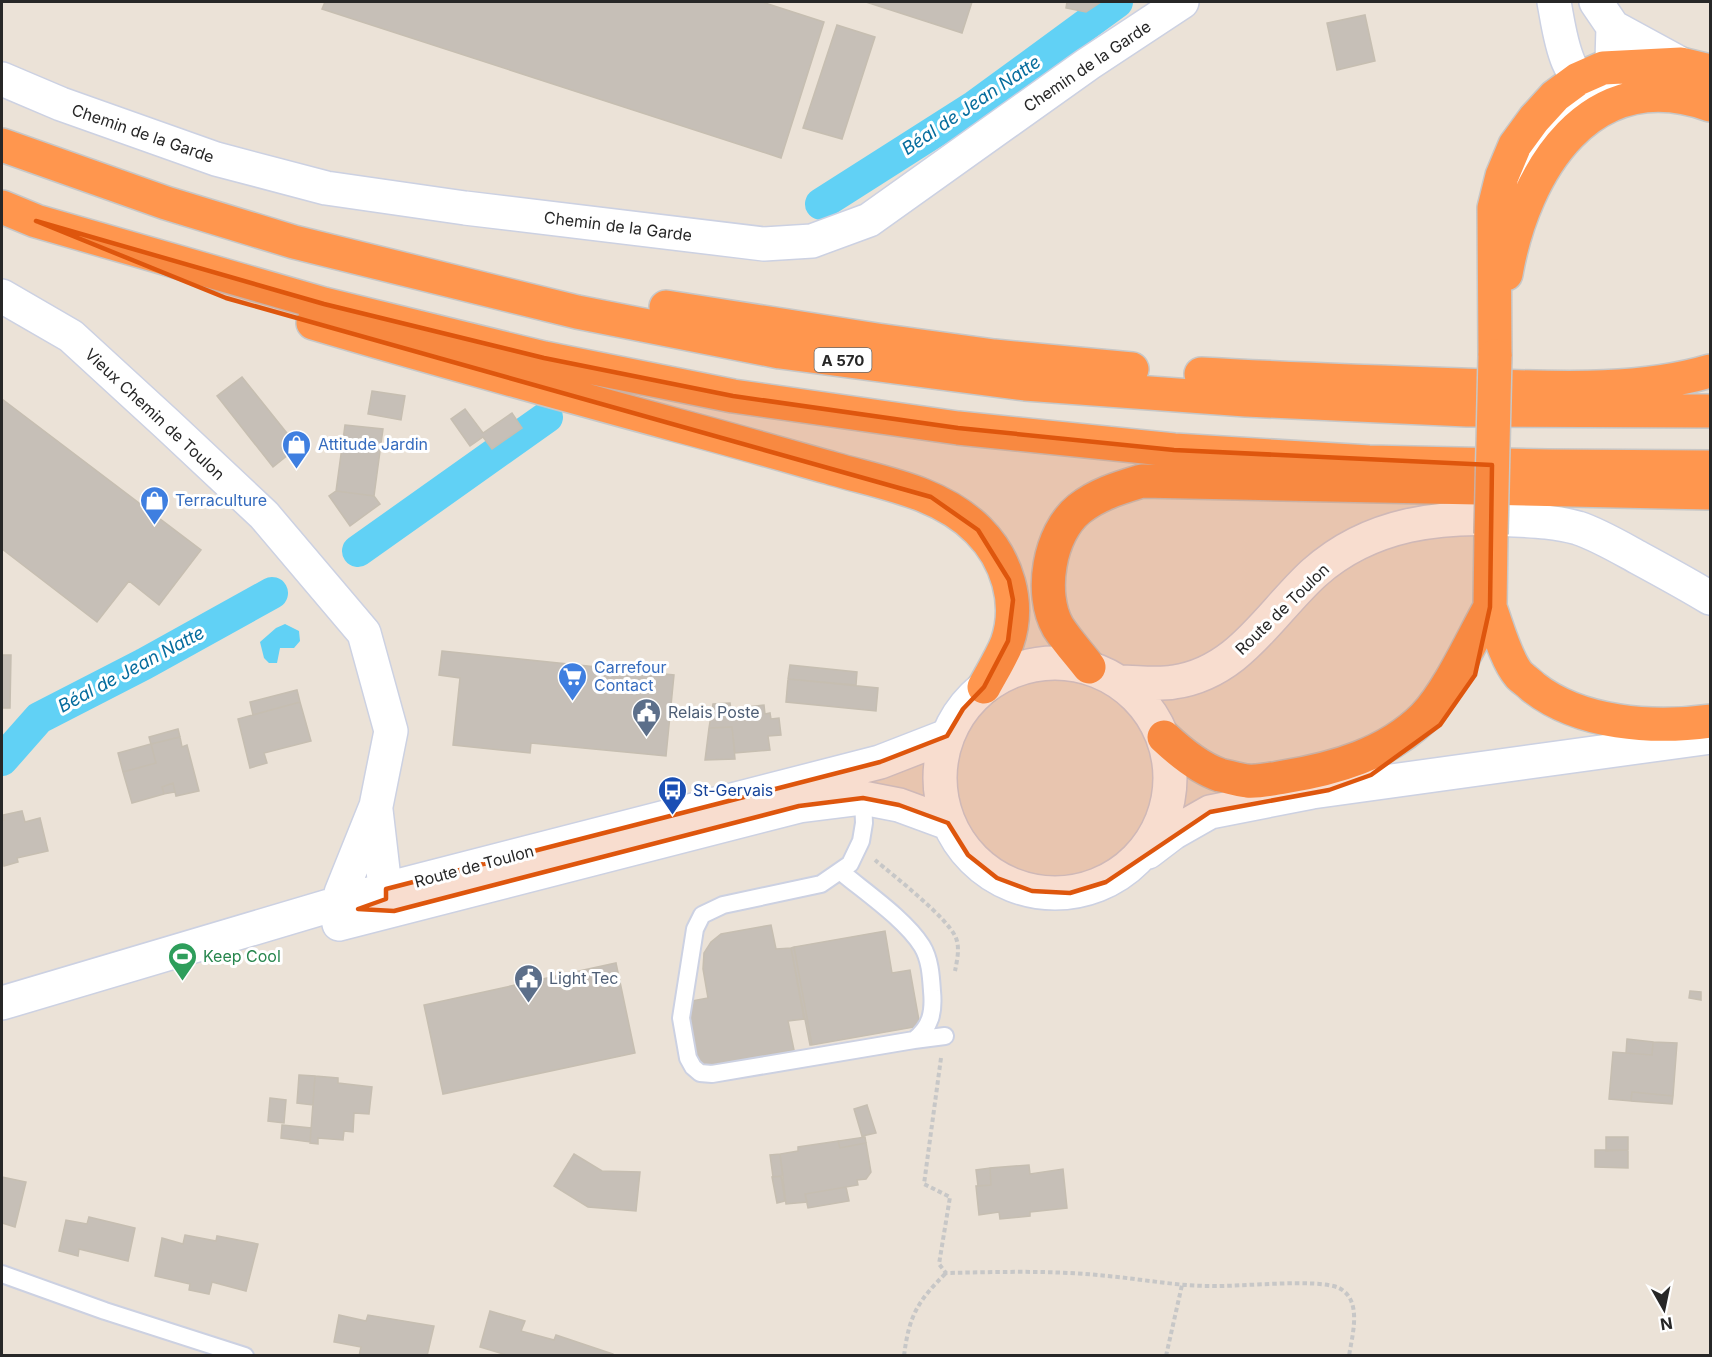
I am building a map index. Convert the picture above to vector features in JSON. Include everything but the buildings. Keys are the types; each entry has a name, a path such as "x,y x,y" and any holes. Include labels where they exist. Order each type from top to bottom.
{"highway":[{"path":"1329,790 1371,775 1424,741 1459,702 1475,675 1490,607 1495,347 1494,208 1502,176 1515,146 1534,119 1555,96 1600,85 1696,68"},
{"path":"1600,85 1691,98 1710,105"},
{"path":"1495,347 1507,267 1527,199 1542,170 1559,146 1583,121 1600,85"},
{"name":"A 570","path":"2,145 166,203 294,242 578,312 780,352 1025,384 1246,400 1456,409 1710,411"},
{"path":"2,207 226,298 474,370 753,445 930,497 978,530 996,554 1009,580 1013,600 1010,631 1002,655 984,687"},
{"path":"36,221 324,304 544,358 733,396 958,428 1174,450 1369,462 1548,466 1710,466"},
{"path":"294,242 430,260 644,304 877,340 994,356 1136,370 1276,378 1558,388 1647,383 1685,378 1710,371"},
{"path":"1089,667 1057,626 1048,597 1049,564 1059,536 1077,510 1103,494 1142,481 1710,493"},
{"path":"1490,607 1504,646 1518,675 1548,698 1601,718 1639,723 1710,721"},
{"path":"1164,737 1189,758 1218,774 1248,782 1333,768 1359,759 1387,745 1424,717 1440,697 1490,607"}],"main road":[{"name":"Chemin de la Garde","path":"2,79 61,104 216,159 326,188 764,244 812,241 869,220 1088,64 1182,2"},
{"path":"1554,2 1565,53 1600,85"},
{"path":"1600,85 1604,14 1696,68"},
{"name":"Vieux Chemin de Toulon","path":"2,296 71,336 183,439 264,515 364,633 391,731 376,806"},
{"name":"Route de Toulon","path":"1120,682 1173,683 1218,668 1267,625 1315,572 1337,556 1395,528 1433,519 1496,518 1553,523 1578,529 1612,543 1710,598"},
{"path":"1136,861 1156,834 1168,803 1171,770 1164,737 1146,706 1120,682 1089,667 1052,663 1016,669 984,687 963,709 947,736 940,765 940,795 948,824 968,855 997,878 1032,891 1070,893 1106,882 1136,861 1173,833 1210,812 1329,790 1710,737"},
{"name":"Route de Toulon","path":"2,1004 288,937 390,900 880,762 947,736"},
{"name":"Route de Toulon","path":"2,1004 351,905 390,900 799,806 863,798 899,805 948,824"},
{"path":"376,806 390,900"},
{"path":"288,937 351,905 341,892 376,806"}],"lane":[{"path":"863,798 864,823 858,847 850,864 821,884 723,905 702,915 695,929 681,1018 688,1058 700,1073 712,1074 945,1036"},
{"path":"840,871 909,929 923,948 931,971 934,1004 931,1019 924,1032 914,1040"},
{"path":"2,1274 105,1311 245,1356"}],"path":[{"path":"858,847 905,885 949,927 957,940 958,957 954,979"},
{"path":"945,1036 924,1184 950,1197 939,1264 946,1273"},
{"path":"904,1356 911,1317 927,1292 946,1273 1021,1272 1106,1275 1210,1287 1316,1284 1340,1288 1350,1299 1356,1316 1349,1356"},
{"path":"1166,1356 1182,1285"}],"highlighted area":[{"path":"36,221 324,304 544,358 733,396 958,428 1174,450 1492,465 1490,607 1475,675 1440,725 1371,775 1329,790 1210,812 1106,882 1070,893 1032,891 997,878 968,855 948,823 899,805 863,798 799,806 394,911 358,909 386,899 386,889 880,762 947,736 963,709 984,687 1008,641 1013,600 1009,580 978,530 931,497 226,298"}],"water":[{"path":"285,624 299,631 300,641 294,648 280,648 277,663 269,663 264,658 260,642 276,628"}],"waterway":[{"name":"Béal de Jean Natte","path":"821,204 975,106 1117,2"},
{"name":"Béal de Jean Natte","path":"358,551 547,417"},
{"name":"Béal de Jean Natte","path":"2,760 39,718 144,664 272,593"}],"place":[{"name":"Attitude Jardin","path":"297,470"},
{"name":"Terraculture","path":"154,526"},
{"name":"Carrefour Contact","path":"573,702"},
{"name":"Relais Poste","path":"647,738"},
{"name":"St-Gervais","path":"672,816"},
{"name":"Keep Cool","path":"182,982"},
{"name":"Light Tec","path":"528,1004"}]}
